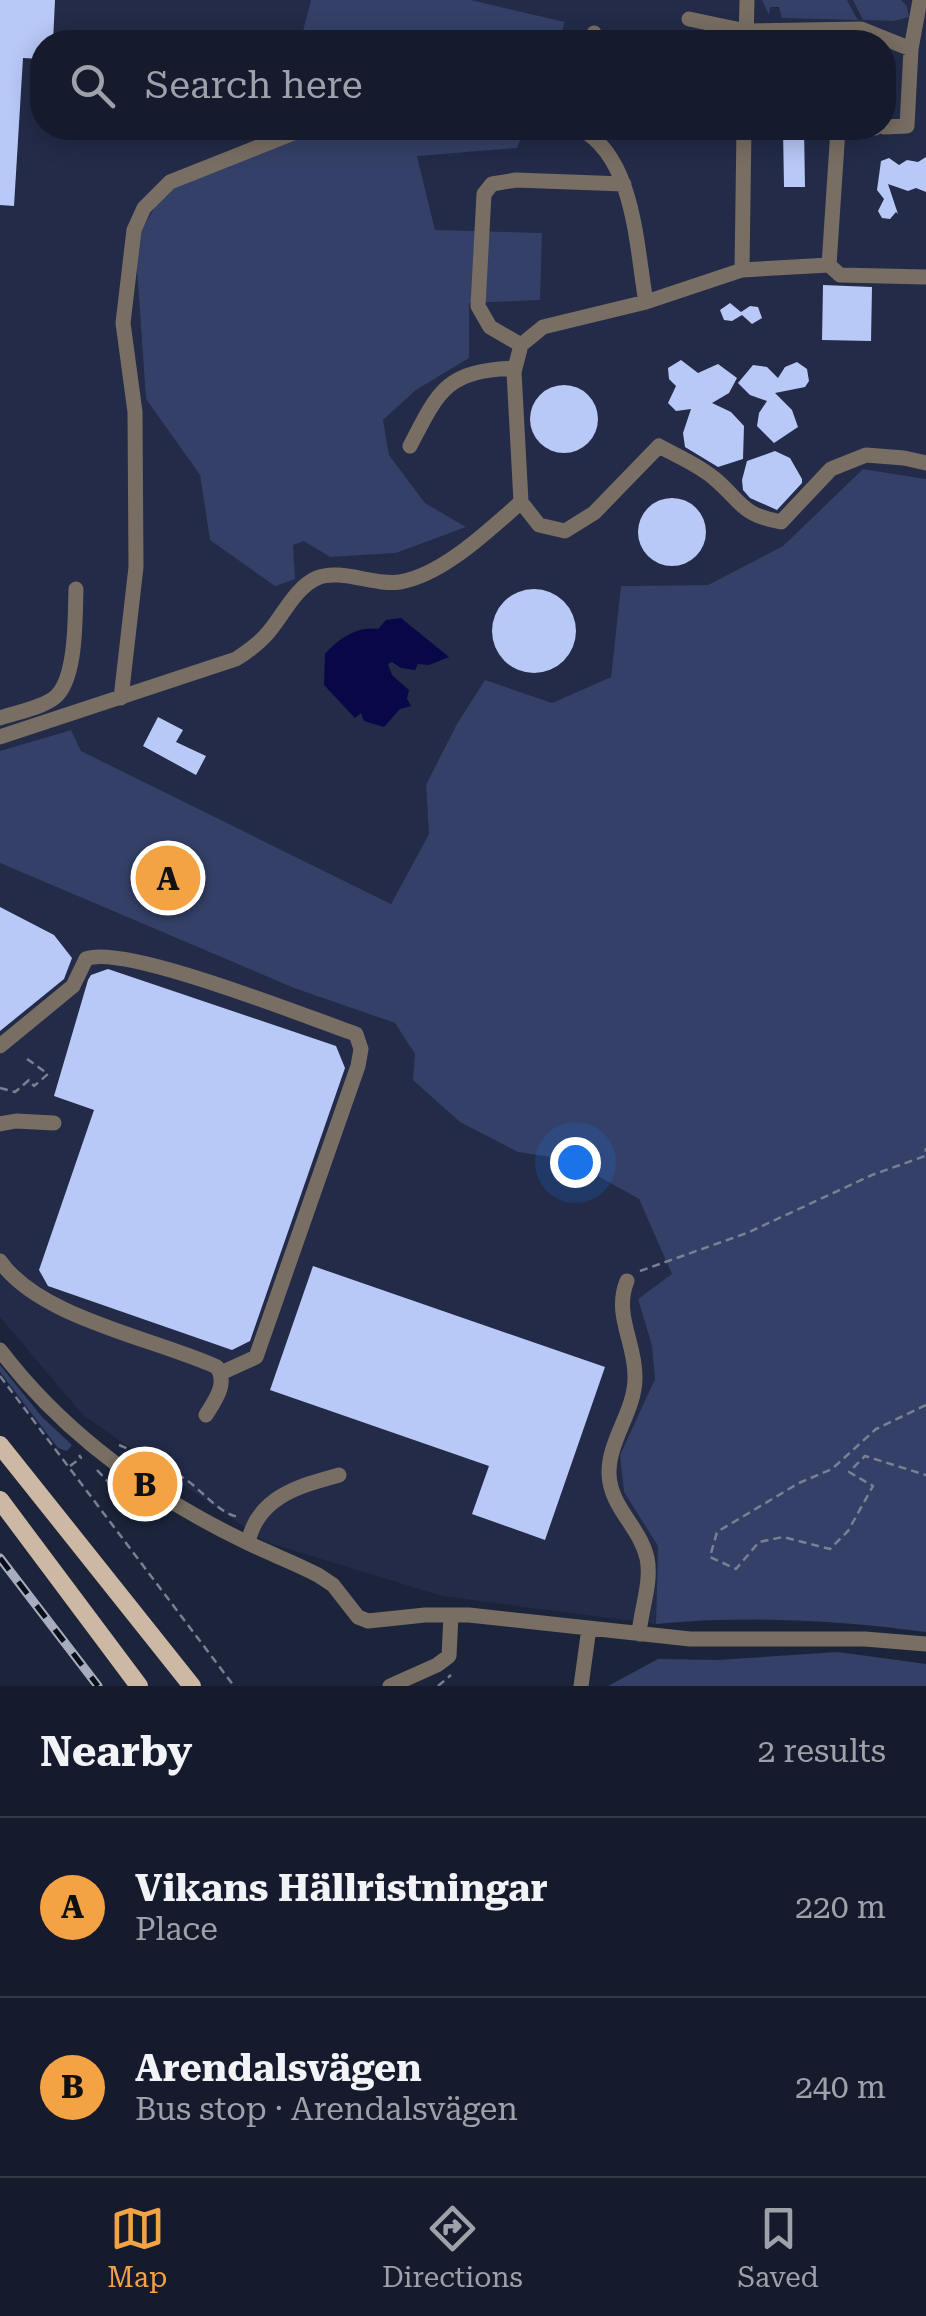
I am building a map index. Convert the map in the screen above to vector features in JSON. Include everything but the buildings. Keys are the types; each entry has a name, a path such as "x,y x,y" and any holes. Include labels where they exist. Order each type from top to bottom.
{"main road":[{"path":"0,1445 192,1686"},
{"path":"0,1500 139,1686"}],"street":[{"path":"746,30 747,0"},
{"path":"896,126 907,126 918,82 911,49 920,0"},
{"path":"689,20 723,30"},
{"path":"896,43 911,49"},
{"path":"121,698 136,567 135,412 122,323 134,230 144,208 170,182 276,140"},
{"path":"596,140 604,147 624,184 646,302"},
{"path":"742,270 744,140"},
{"path":"829,265 837,140"},
{"path":"521,344 490,327 478,306 484,194 492,184 516,180 624,184"},
{"path":"926,277 840,275 829,265 742,270 646,302 543,327 521,344 514,368 521,502 539,524 565,531 594,512 659,446 715,479 756,518 780,522 831,469 866,455 926,463"},
{"path":"410,446 432,405 452,382 476,371 514,368"},
{"path":"0,737 236,660 266,636 300,592 317,578 400,582 420,575 454,556 521,502"},
{"path":"0,718 56,697 64,685 72,655 76,589"},
{"path":"0,1046 73,986 86,959 94,956 161,968 356,1034 361,1049 358,1066 256,1357 221,1373"},
{"path":"0,1124 54,1123"},
{"path":"0,1260 12,1278 42,1298 216,1367 221,1373 222,1387 206,1416"},
{"path":"627,1281 620,1307 632,1350 634,1390 609,1474 616,1500 646,1555 648,1570 639,1634"},
{"path":"0,1350 32,1390 83,1438 145,1484 248,1543 318,1575 332,1585 358,1616 368,1621 451,1614 690,1639 864,1639 926,1644"},
{"path":"248,1543 252,1524 272,1500 300,1486 340,1475"},
{"path":"390,1686 449,1656 451,1614"},
{"path":"581,1686 589,1628"}],"path":[{"path":"0,1088 15,1092 29,1080 34,1086 48,1074 23,1056"},
{"path":"627,1281 660,1262 716,1246 872,1175 926,1156 926,1148"},
{"path":"0,1376 234,1686"},
{"path":"926,1405 876,1429 832,1468 718,1532 710,1557 736,1569 759,1542 784,1536 830,1549 848,1531 873,1486 849,1472 865,1456 926,1476"},
{"path":"153,1470 158,1462"},
{"path":"92,1463 113,1486 126,1493"}],"shaded area":[{"path":"0,0 311,0 303,30 30,30 30,140 275,140 273,146 135,241 146,399 200,475 210,540 293,544 304,540 330,557 396,553 465,527 425,503 389,455 383,420 416,390 469,358 469,303 541,233 435,230 417,155 516,148 520,140 896,140 896,30 562,30 565,22 471,0 762,0 770,7 858,19 847,0 853,0 863,20 894,21 909,17 901,0 926,0 926,479 863,469 783,546 708,585 621,586 611,677 552,703 426,785 429,834 391,904 81,751 71,730 0,751"},
{"path":"311,0 471,0 565,22 562,30 303,30"},
{"path":"762,0 847,0 858,20 782,18 779,7 770,7 769,15"},
{"path":"853,0 901,0 909,17 894,21 863,20"},
{"path":"275,140 520,140 517,148 417,156 435,230 542,233 540,300 469,303 469,358 416,390 383,420 389,455 425,503 466,527 396,553 330,557 304,541 293,545 295,579 275,586 210,540 200,475 146,399 135,241 164,192 273,146"},
{"path":"863,469 926,479 926,1632 791,1620 656,1624 658,1546 624,1492 620,1455 655,1379 652,1346 638,1299 672,1274 639,1199 569,1160 518,1152 460,1122 413,1080 415,1054 395,1023 294,988 0,863 0,751 71,730 81,751 391,904 429,834 426,785 485,680 552,703 611,677 621,586 708,585 783,546"},
{"path":"401,618 449,657 429,665 418,664 415,670 388,664 392,675 409,690 407,699 411,706 400,709 384,727 364,721 361,713 355,718 324,685 325,654 349,634 378,629 386,620"},
{"path":"0,863 294,988 395,1023 415,1054 518,1152 569,1160 639,1199 673,1274 638,1299 652,1346 655,1379 620,1455 624,1492 658,1546 656,1624 442,1596 266,1542 83,1415 0,1317"},
{"path":"0,1365 42,1417 72,1445 67,1451 58,1448 0,1372"},
{"path":"838,1652 926,1664 926,1686 608,1686 658,1659 717,1660"}],"railway":[{"path":"0,1558 98,1686"}],"place":[{"name":"Vikans Hällristningar","path":"168,878"},
{"name":"Arendalsvägen","path":"145,1484"}]}
